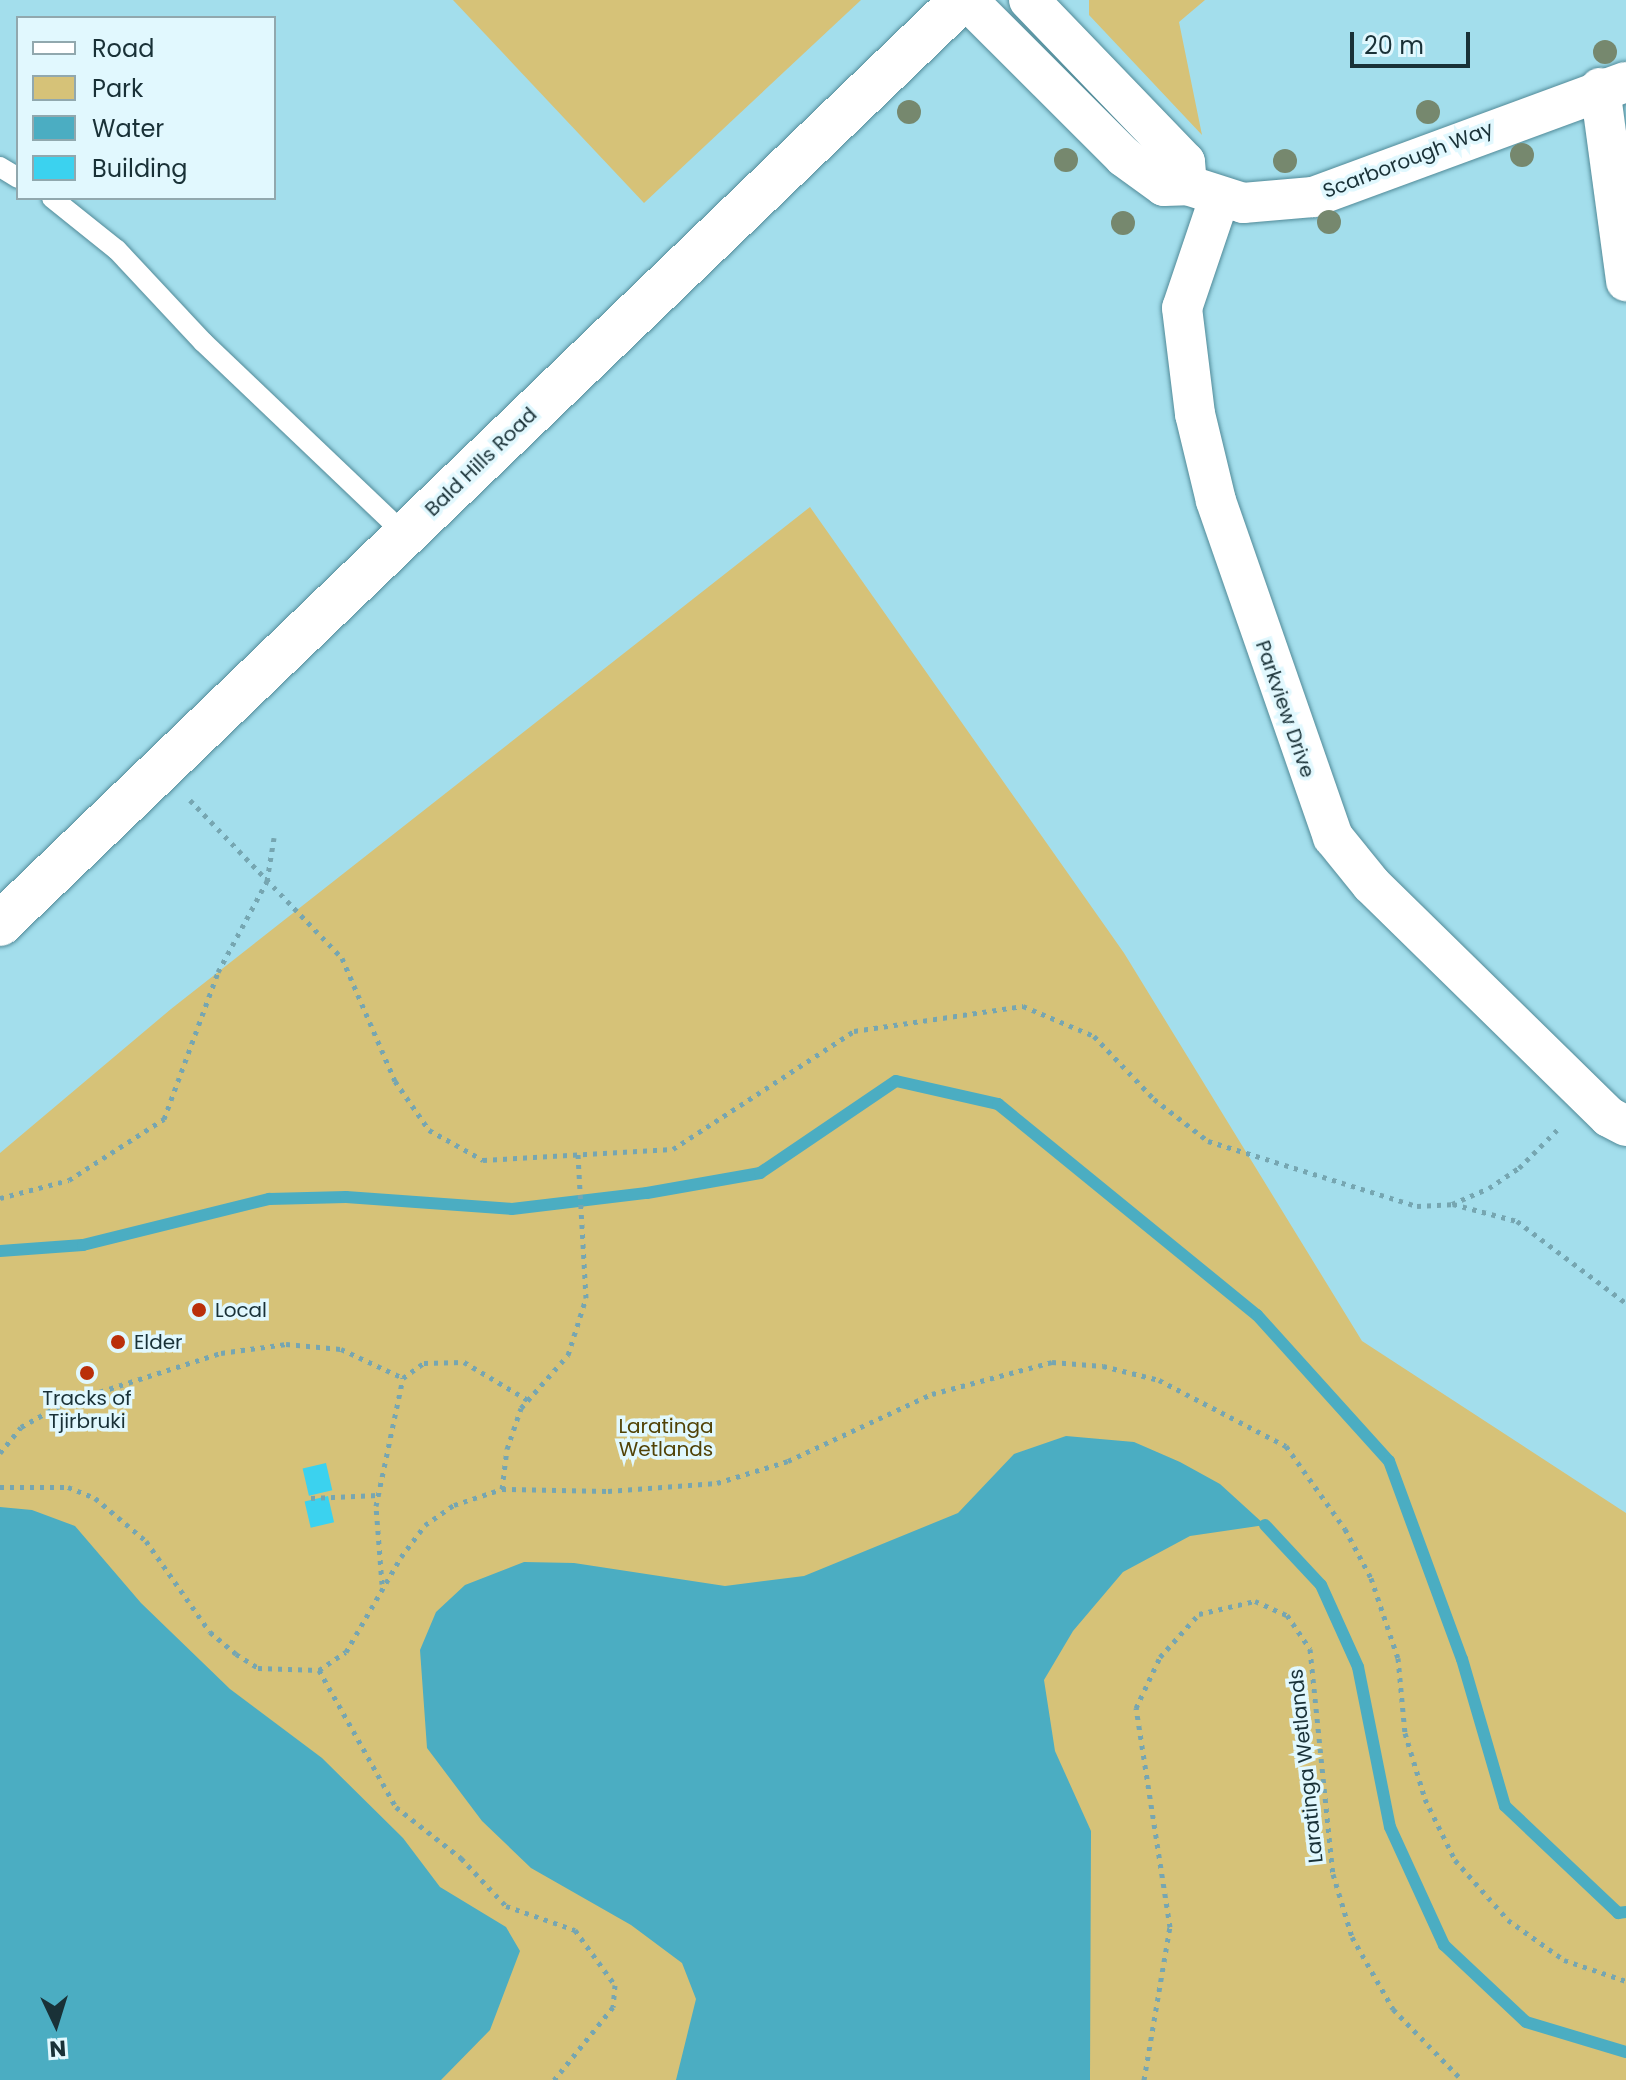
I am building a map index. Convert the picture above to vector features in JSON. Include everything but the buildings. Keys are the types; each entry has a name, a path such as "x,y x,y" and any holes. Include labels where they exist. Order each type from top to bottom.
{"main road":[{"name":"Bald Hills Road","path":"0,924 965,0"}],"street":[{"name":"Scarborough Way","path":"965,0 1124,157 1164,186 1243,203 1313,197 1613,85"},
{"path":"1029,0 1185,162 1203,192"},
{"path":"1613,85 1626,281"},
{"name":"Parkview Drive","path":"1203,192 1182,308 1195,414 1216,501 1310,783 1333,837 1371,884 1612,1123"}],"lane":[{"path":"54,200 117,250 203,342 406,535"}],"path":[{"path":"161,769 342,958 395,1081 429,1130 483,1160 673,1149 854,1031 1023,1006 1094,1036 1154,1099 1208,1141 1417,1206 1452,1204 1517,1221 1626,1303"},
{"path":"0,1198 69,1180 164,1119 218,972 267,881 274,838"},
{"path":"1452,1204 1612,1123"},
{"path":"502,1489 507,1449 528,1400 568,1355 586,1298 578,1154"},
{"path":"0,1453 21,1427 62,1404 221,1353 286,1344 341,1349 403,1378"},
{"path":"382,1584 375,1539 378,1495 403,1378 424,1363 464,1362 528,1400"},
{"path":"0,1487 68,1487 95,1498 146,1541 210,1632 236,1654 258,1668 319,1670 346,1652 382,1584 425,1525 454,1505 502,1489 608,1491 717,1483 788,1461 932,1394 1052,1362 1103,1366 1159,1380 1286,1446 1345,1529 1376,1591 1398,1658 1405,1733 1425,1799 1455,1860 1508,1920 1564,1960 1626,1981"},
{"path":"311,1498 378,1495"},
{"name":"Laratinga Wetlands","path":"1144,2080 1170,1927 1136,1708 1160,1657 1199,1614 1255,1601 1287,1615 1310,1649 1333,1874 1352,1937 1393,2009 1462,2080"},
{"path":"319,1670 396,1807 461,1858 506,1906 575,1930 615,1985 613,2007 554,2080"}],"green space":[{"path":"453,0 861,0 644,203"},
{"path":"1089,0 1205,0 1179,22 1202,135 1089,15"},
{"name":"Laratinga Wetlands","path":"810,507 1124,953 1362,1341 1626,1513 1626,2080 0,2080 0,1153 171,1009"}],"water":[{"path":"1066,1436 1134,1442 1180,1462 1220,1484 1265,1525 1190,1536 1123,1572 1073,1631 1044,1680 1055,1751 1091,1831 1090,2080 676,2080 696,1999 682,1963 631,1925 531,1868 482,1821 427,1748 420,1650 436,1612 465,1585 524,1562 574,1563 725,1586 804,1576 958,1513 1014,1454"},
{"path":"0,1507 32,1510 75,1526 141,1603 230,1689 322,1758 403,1838 440,1887 506,1927 520,1951 490,2030 441,2080 0,2080"}],"waterway":[{"path":"0,1251 83,1245 269,1199 346,1197 512,1209 647,1193 760,1173 896,1081 998,1104 1257,1315 1389,1461 1462,1659 1505,1806 1618,1913 1626,1912"},
{"path":"1265,1525 1321,1585 1358,1667 1390,1827 1444,1945 1526,2022 1626,2052"}],"place":[{"name":"Local","path":"199,1310"},
{"name":"Elder","path":"118,1342"},
{"name":"Tracks of Tjirbruki","path":"87,1373"}]}
